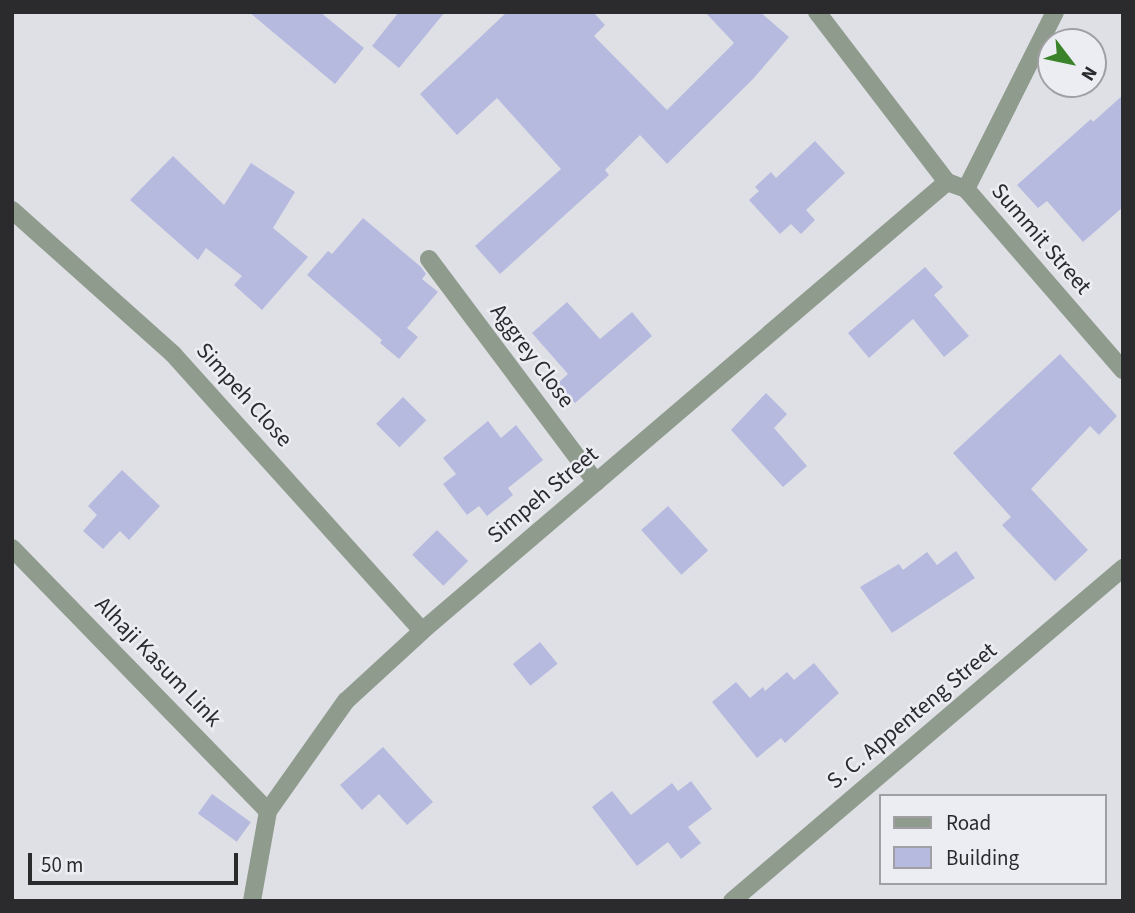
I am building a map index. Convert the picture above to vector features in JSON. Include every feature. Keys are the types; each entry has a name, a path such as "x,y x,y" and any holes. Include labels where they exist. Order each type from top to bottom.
{"street":[{"path":"817,12 947,182"},
{"path":"966,189 1055,12"},
{"name":"Summit Street","path":"947,182 966,189 1123,370"},
{"name":"Simpeh Street","path":"252,901 268,811 346,701 422,631 947,182"},
{"name":"Simpeh Close","path":"12,210 173,354 422,631"},
{"name":"Aggrey Close","path":"429,260 596,482"},
{"name":"Alhaji Kasum Link","path":"12,548 268,811"},
{"name":"S. C. Appenteng Street","path":"732,901 1123,568"}],"building":[{"path":"249,12 320,12 364,48 335,84"},
{"path":"399,12 445,12 399,68 372,46"},
{"path":"507,12 593,12 605,25 594,36 667,110 734,43 705,12 760,12 789,37 753,79 667,164 640,135 605,170 609,175 500,274 475,246 561,169 497,98 457,135 420,94"},
{"path":"1123,95 1123,207 1083,242 1047,201 1038,208 1017,185 1091,119 1093,122"},
{"path":"815,141 845,173 806,210 815,220 801,234 791,224 780,234 749,200 759,191 755,187 771,172 776,178"},
{"path":"173,156 224,205 251,163 295,192 273,228 308,257 262,310 234,285 242,276 206,248 198,260 130,200"},
{"path":"363,218 421,267 426,274 422,279 438,292 407,328 418,337 399,359 380,343 382,340 307,275 328,251 332,254"},
{"path":"925,267 943,287 934,295 969,336 944,357 913,319 869,358 848,333"},
{"path":"567,302 600,339 632,312 652,336 575,403 558,383 568,374 532,333"},
{"path":"1060,354 1117,416 1099,435 1090,426 1031,489 1088,550 1055,581 1002,525 1011,517 953,453"},
{"path":"766,393 787,414 774,428 807,466 783,487 731,430"},
{"path":"403,397 426,420 399,447 376,424"},
{"path":"488,421 501,438 516,425 543,460 508,488 513,495 487,516 479,506 467,515 443,484 456,474 443,458"},
{"path":"122,470 160,506 129,540 120,531 103,549 83,531 97,515 88,506"},
{"path":"668,506 708,551 681,575 641,530"},
{"path":"437,530 468,561 443,586 412,555"},
{"path":"956,551 975,578 892,633 860,587 899,564 903,570 927,552 937,565"},
{"path":"540,642 558,664 530,686 513,664"},
{"path":"814,663 839,693 785,743 781,738 757,758 712,702 736,682 750,698 763,687 765,691 787,672 794,680"},
{"path":"383,747 433,802 407,825 379,794 362,810 340,785"},
{"path":"691,781 712,809 688,827 701,843 681,859 668,842 637,866 592,807 612,791 631,815 672,783 678,791"},
{"path":"212,794 251,822 237,842 198,813"}]}
